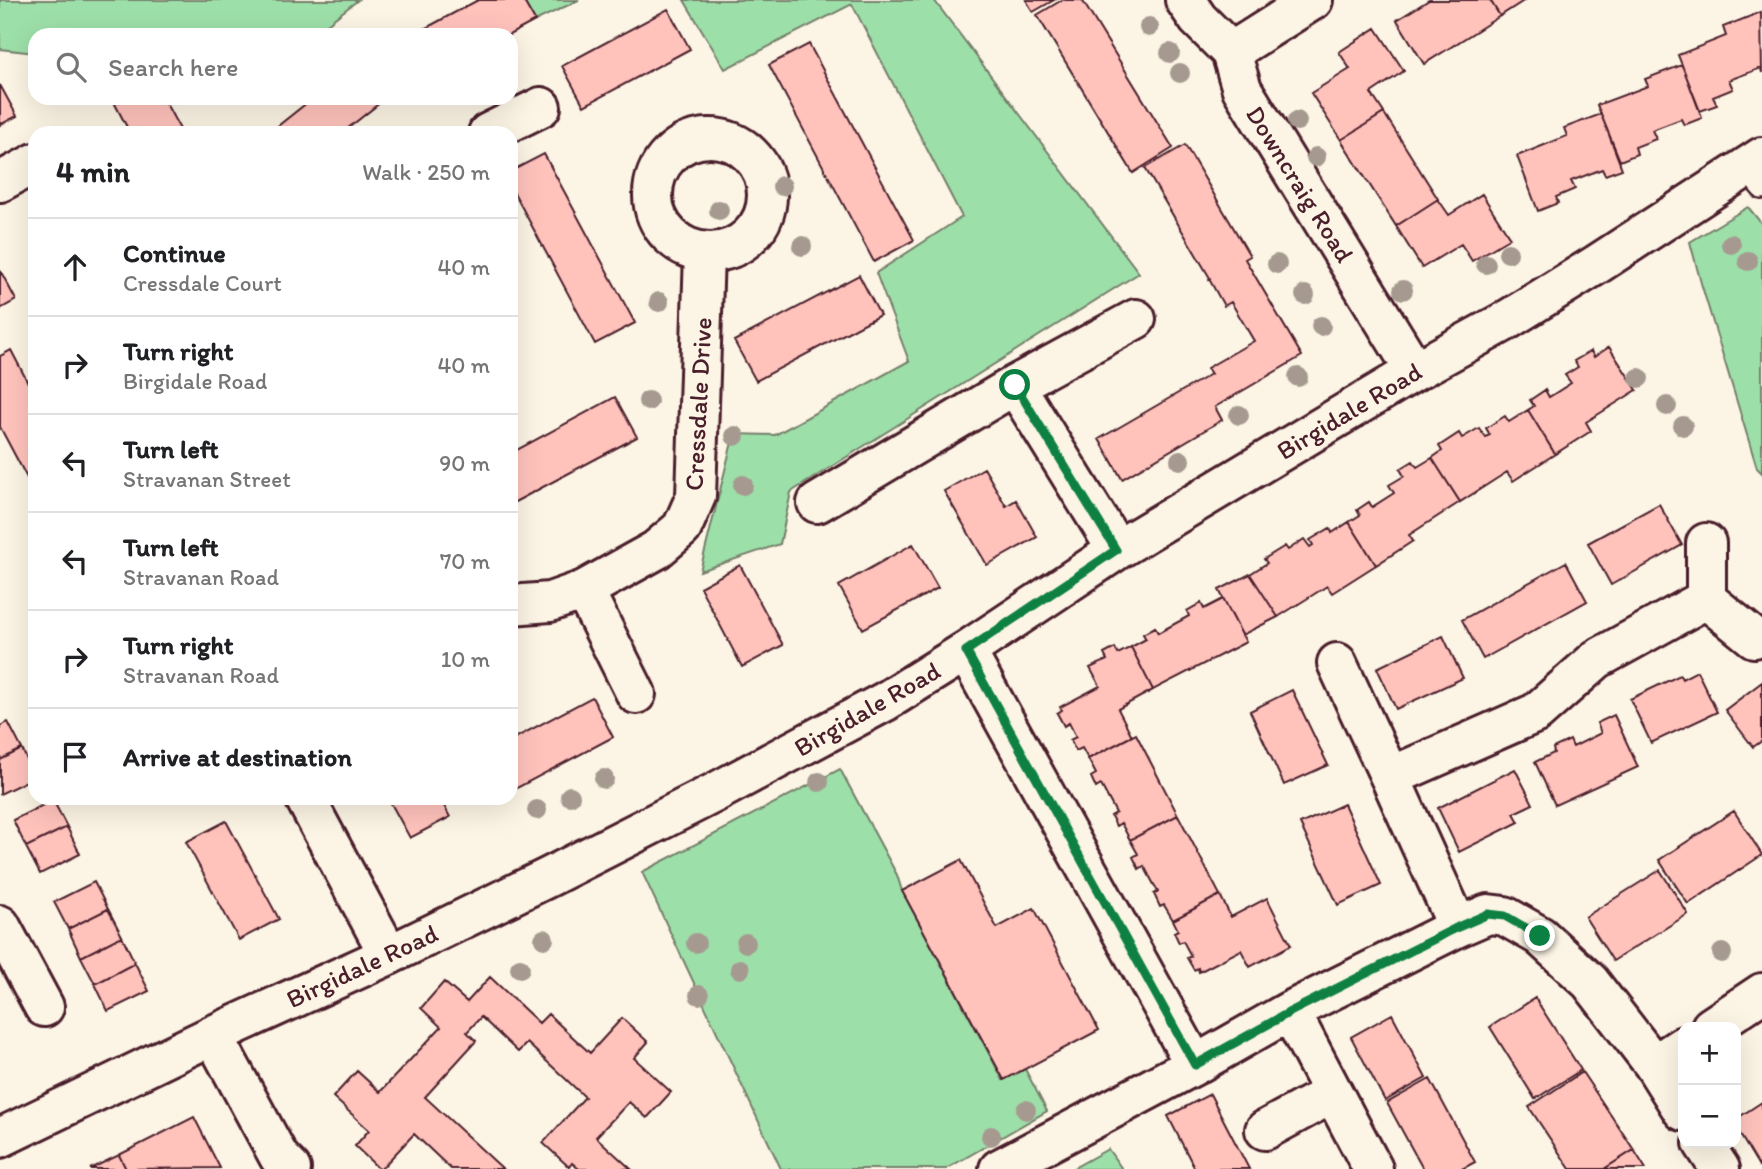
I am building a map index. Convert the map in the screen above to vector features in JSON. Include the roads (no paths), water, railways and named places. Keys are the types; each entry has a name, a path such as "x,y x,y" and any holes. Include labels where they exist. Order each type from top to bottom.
{"street":[{"name":"Downcraig Road","path":"1185,0 1198,19 1231,52 1242,89 1415,371"},
{"path":"1231,52 1313,0"},
{"path":"502,126 541,107"},
{"path":"0,182 28,168"},
{"name":"Birgidale Road","path":"0,1138 549,877 886,701 966,651 1116,550 1756,172"},
{"name":"Cressdale Drive","path":"518,604 550,602 584,590 656,550 682,528 696,496 704,253"},
{"path":"817,503 1015,385 1136,319"},
{"path":"1015,385 1116,550"},
{"path":"1706,542 1706,599"},
{"path":"584,590 636,694"},
{"path":"1706,599 1754,638"},
{"path":"1390,777 1536,713 1597,659 1706,599"},
{"path":"966,651 1195,1065"},
{"path":"1337,663 1458,927"},
{"path":"309,805 389,955"},
{"path":"999,1169 1290,1012 1488,914 1505,916 1540,936 1669,1055 1678,1091"},
{"path":"0,925 44,1007"},
{"path":"1718,1022 1762,993"},
{"path":"1290,1012 1373,1169"},
{"path":"213,1035 279,1157 291,1169"},
{"path":"1265,1130 1333,1093"},
{"path":"1706,1148 1720,1169"}]}
